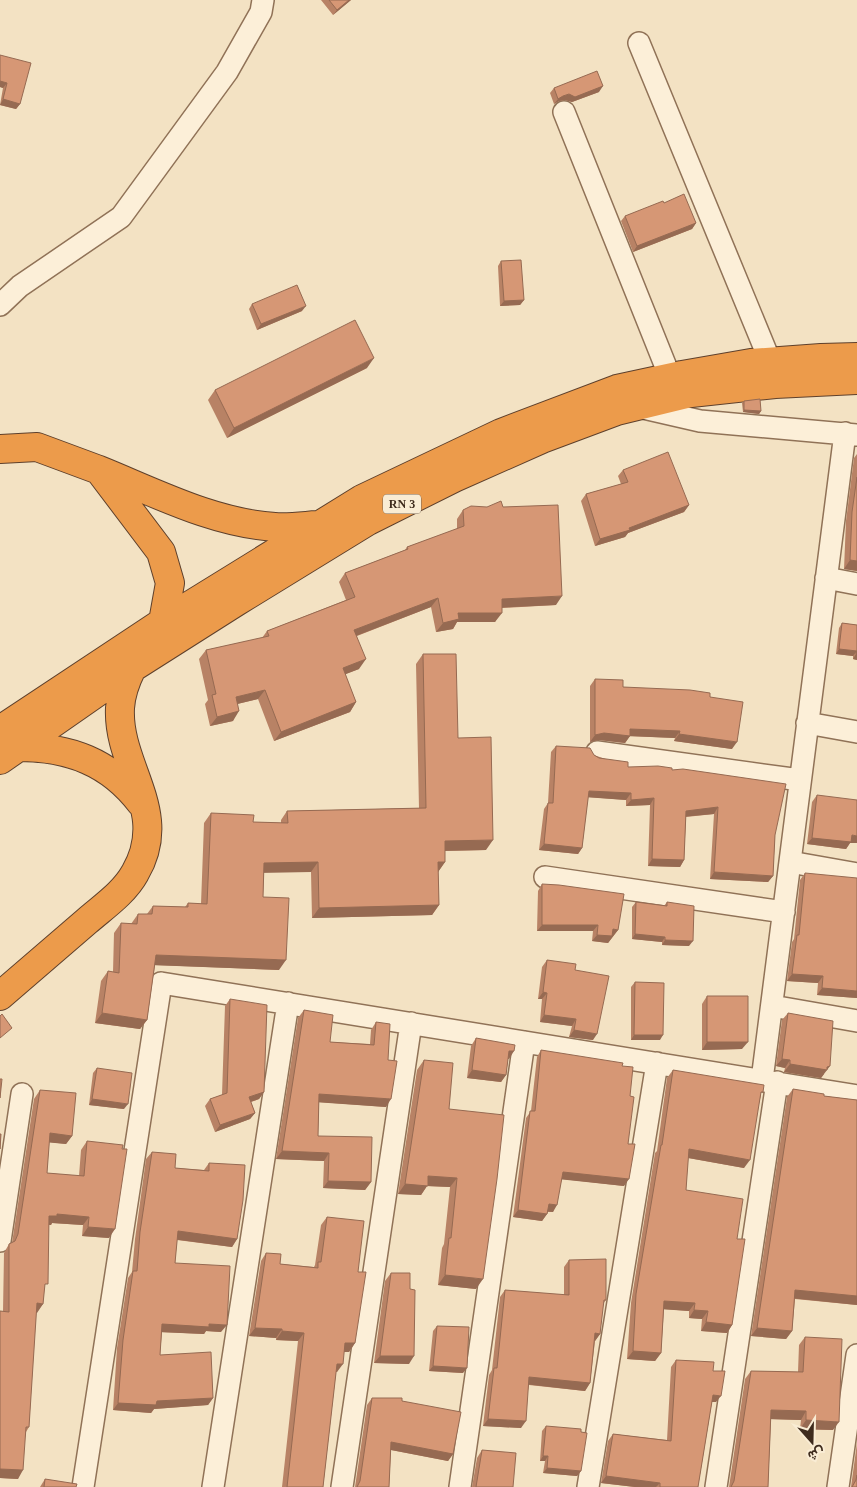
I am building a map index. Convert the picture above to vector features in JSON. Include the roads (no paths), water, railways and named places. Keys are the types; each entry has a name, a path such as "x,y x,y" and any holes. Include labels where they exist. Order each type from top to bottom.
{"highway":[{"name":"RN 3","path":"6,746 164,622 362,499 501,433 617,390 670,377 751,363 857,357"},
{"name":"RN 3","path":"6,746 368,521 454,478 542,439 617,411 691,393 775,384 857,380"},
{"path":"0,449 37,447 199,511 238,522 275,527 319,525"},
{"path":"99,470 161,552 170,583 164,622"},
{"path":"0,996 126,886 138,869 145,850 148,824 146,811 122,735 120,721 122,694 132,668"},
{"path":"6,746 61,750 101,766 134,794 146,811"}],"street":[{"path":"0,306 20,286 121,217 227,72 261,12 263,0"},
{"path":"638,43 770,361"},
{"path":"564,112 670,377"},
{"path":"636,406 700,421 851,434 826,578 807,724 772,1006 770,1081 716,1487"},
{"path":"826,578 857,584"},
{"path":"807,724 857,732"},
{"path":"597,752 800,780"},
{"path":"790,862 857,874"},
{"path":"545,876 784,912"},
{"path":"82,1487 161,983 857,1096"},
{"path":"213,1487 288,1004"},
{"path":"772,1006 857,1021"},
{"path":"342,1487 411,1023"},
{"path":"460,1487 524,1042"},
{"path":"588,1487 657,1063"},
{"path":"0,1241 22,1094"},
{"path":"838,1487 857,1355"}]}
